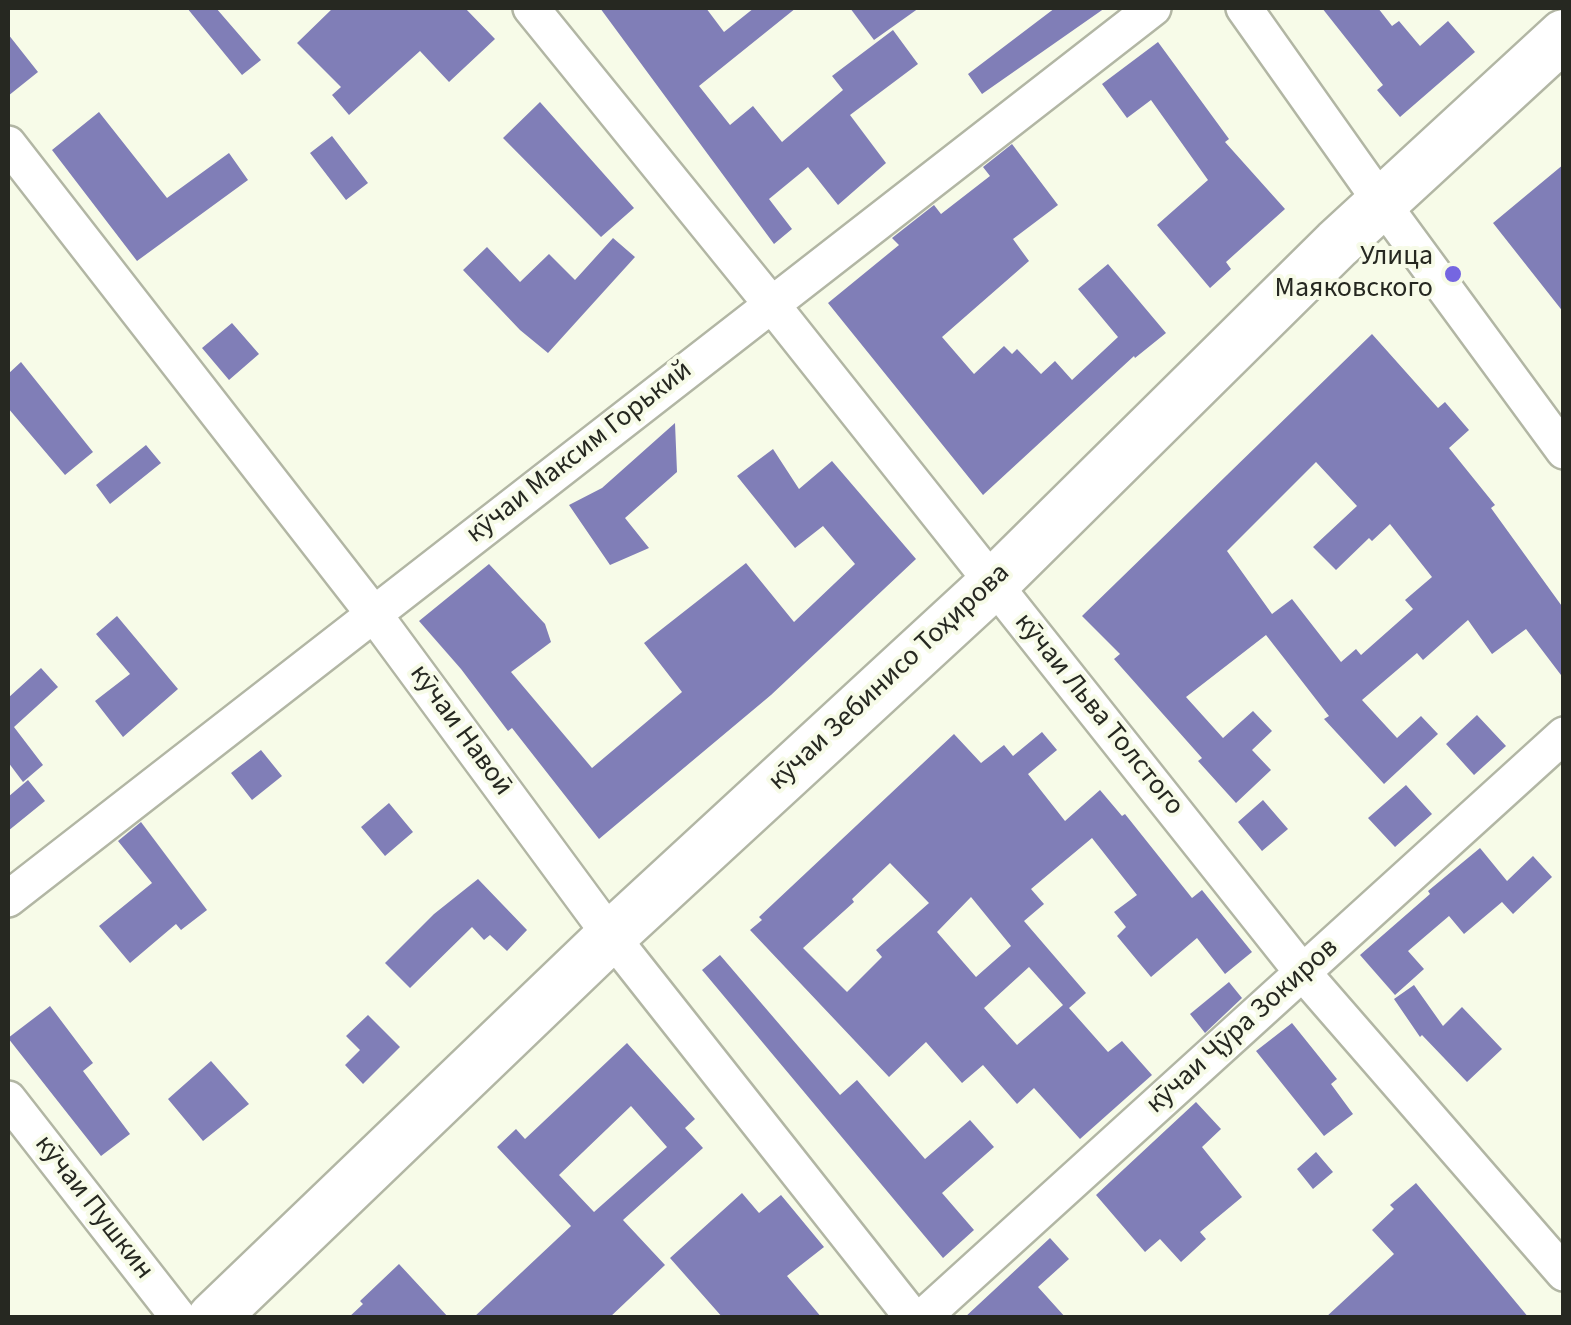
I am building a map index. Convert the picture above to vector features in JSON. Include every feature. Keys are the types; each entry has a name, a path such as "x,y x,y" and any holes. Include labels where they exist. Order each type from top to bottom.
{"main road":[{"name":"кӯчаи Зебинисо Тоҳирова","path":"213,1318 611,936 993,584 1382,204 1564,35"}],"street":[{"name":"кӯчаи Льва Толстого","path":"531,8 1304,972 1564,1273"},
{"name":"кӯчаи Максим Горький","path":"8,899 1153,8"},
{"path":"1244,8 1564,451"},
{"name":"кӯчаи Навоӣ","path":"8,144 372,613 611,936 913,1318"},
{"name":"кӯчаи Ҷӯра Зокиров","path":"922,1318 1564,735"},
{"name":"кӯчаи Пушкин","path":"8,1099 180,1318"}],"building":[{"path":"187,8 216,8 261,60 242,75"},
{"path":"333,8 465,8 495,39 449,82 420,51 349,115 332,95 341,87 297,43"},
{"path":"600,8 706,8 724,32 754,8 796,8 699,86 730,125 753,106 782,142 843,90 832,76 893,30 918,64 850,115 886,163 838,205 808,167 769,199 792,229 774,244"},
{"path":"850,8 919,8 874,40"},
{"path":"1055,8 1105,8 982,94 968,74"},
{"path":"1322,8 1378,8 1392,26 1399,21 1420,46 1448,21 1475,52 1400,117 1377,90 1383,85"},
{"path":"8,34 38,72 8,96"},
{"path":"1158,42 1229,139 1225,142 1285,209 1226,262 1231,269 1210,288 1157,225 1208,180 1151,100 1127,118 1102,84"},
{"path":"540,102 634,208 601,237 503,138"},
{"path":"99,112 167,198 229,153 248,180 137,261 52,150"},
{"path":"332,136 368,183 346,200 310,153"},
{"path":"1012,144 1058,205 1013,239 1029,261 942,337 974,374 1004,346 1012,354 1017,349 1041,374 1055,361 1072,380 1118,337 1078,289 1108,264 1166,333 1134,356 983,495 828,303 899,245 892,238 934,205 941,214 990,176 983,167"},
{"path":"1564,164 1564,313 1493,223"},
{"path":"613,238 635,257 548,353 520,330 463,270 487,247 520,282 549,254 575,280"},
{"path":"232,323 259,354 229,380 202,348"},
{"path":"1372,334 1438,408 1445,402 1469,430 1449,448 1495,505 1491,508 1564,609 1564,679 1526,629 1492,654 1468,620 1423,660 1417,653 1362,700 1397,738 1421,716 1438,734 1384,784 1324,719 1329,716 1266,635 1186,697 1223,738 1253,711 1272,731 1252,750 1271,770 1236,803 1198,761 1202,758 1114,659 1120,654 1082,616","holes":["1316,462 1357,506 1313,547 1336,570 1390,524 1432,577 1405,600 1413,609 1361,655 1356,649 1341,662 1292,599 1272,614 1227,551"]},
{"path":"21,362 93,452 65,475 8,408 8,374"},
{"path":"675,423 677,472 625,518 649,548 610,565 569,505 602,488"},
{"path":"146,445 161,463 110,504 96,485"},
{"path":"773,449 799,489 832,461 916,559 771,695 599,839 512,728 508,731 419,621 489,564 545,624 551,642 511,672 592,768 682,692 644,643 746,563 794,622 855,564 823,526 795,548 737,476"},
{"path":"117,616 178,689 123,737 95,701 130,674 96,634"},
{"path":"41,668 58,687 14,727 43,765 23,782 8,762 8,698"},
{"path":"1477,715 1506,746 1474,775 1446,744"},
{"path":"1042,732 1057,750 1028,774 1065,821 1100,790 1122,816 1125,814 1192,898 1202,890 1252,952 1225,974 1197,938 1151,977 1117,936 1126,927 1114,912 1137,895 1092,838 1031,889 1044,904 1024,921 1086,993 1069,1008 1108,1052 1122,1041 1152,1075 1080,1139 1034,1088 1017,1104 983,1065 962,1083 926,1042 889,1077 750,930 762,920 759,917 954,734 981,763 1004,745 1013,756","holes":["890,863 929,903 876,950 882,957 847,992 803,948","971,897 1011,946 976,977 937,932","1029,967 1063,1005 1017,1045 984,1008"]},
{"path":"261,750 282,776 252,800 231,773"},
{"path":"28,780 45,801 8,831 8,797"},
{"path":"1406,785 1432,814 1395,847 1368,818"},
{"path":"1263,800 1288,829 1262,851 1238,822"},
{"path":"389,803 413,832 385,856 361,827"},
{"path":"141,822 207,910 181,930 176,924 130,963 99,926 152,883 118,841"},
{"path":"1480,848 1507,881 1533,856 1552,877 1513,914 1502,902 1464,934 1449,916 1408,951 1424,969 1395,995 1360,955"},
{"path":"478,879 527,930 507,951 490,935 484,940 472,927 410,988 385,963 434,914"},
{"path":"720,955 840,1095 857,1080 925,1159 970,1120 994,1147 942,1193 974,1230 943,1258 702,970"},
{"path":"1229,982 1242,998 1205,1033 1190,1014"},
{"path":"1414,985 1443,1026 1462,1007 1502,1049 1467,1082 1420,1037 1394,999"},
{"path":"50,1006 93,1063 83,1071 130,1134 101,1156 8,1038"},
{"path":"368,1015 400,1047 363,1084 345,1065 360,1050 346,1036"},
{"path":"1292,1023 1337,1079 1331,1084 1353,1114 1324,1136 1256,1051"},
{"path":"627,1043 695,1119 685,1128 703,1148 623,1220 665,1265 609,1318 473,1318 571,1226 497,1147 516,1129 525,1139","holes":["631,1106 667,1147 594,1212 559,1175"]},
{"path":"211,1061 249,1104 203,1141 168,1099"},
{"path":"1196,1102 1221,1129 1202,1147 1242,1197 1200,1232 1206,1239 1181,1262 1160,1239 1145,1252 1096,1195"},
{"path":"1316,1152 1333,1172 1313,1189 1297,1169"},
{"path":"1416,1183 1529,1318 1325,1318 1394,1254 1372,1230 1394,1209 1390,1205"},
{"path":"742,1193 759,1213 781,1195 824,1247 787,1276 822,1318 723,1318 670,1258"},
{"path":"1050,1238 1069,1259 1038,1287 1066,1318 964,1318"},
{"path":"399,1264 449,1318 348,1318 363,1304 360,1301"}],"place":[{"name":"Улица Маяковского","path":"1453,274"}]}
